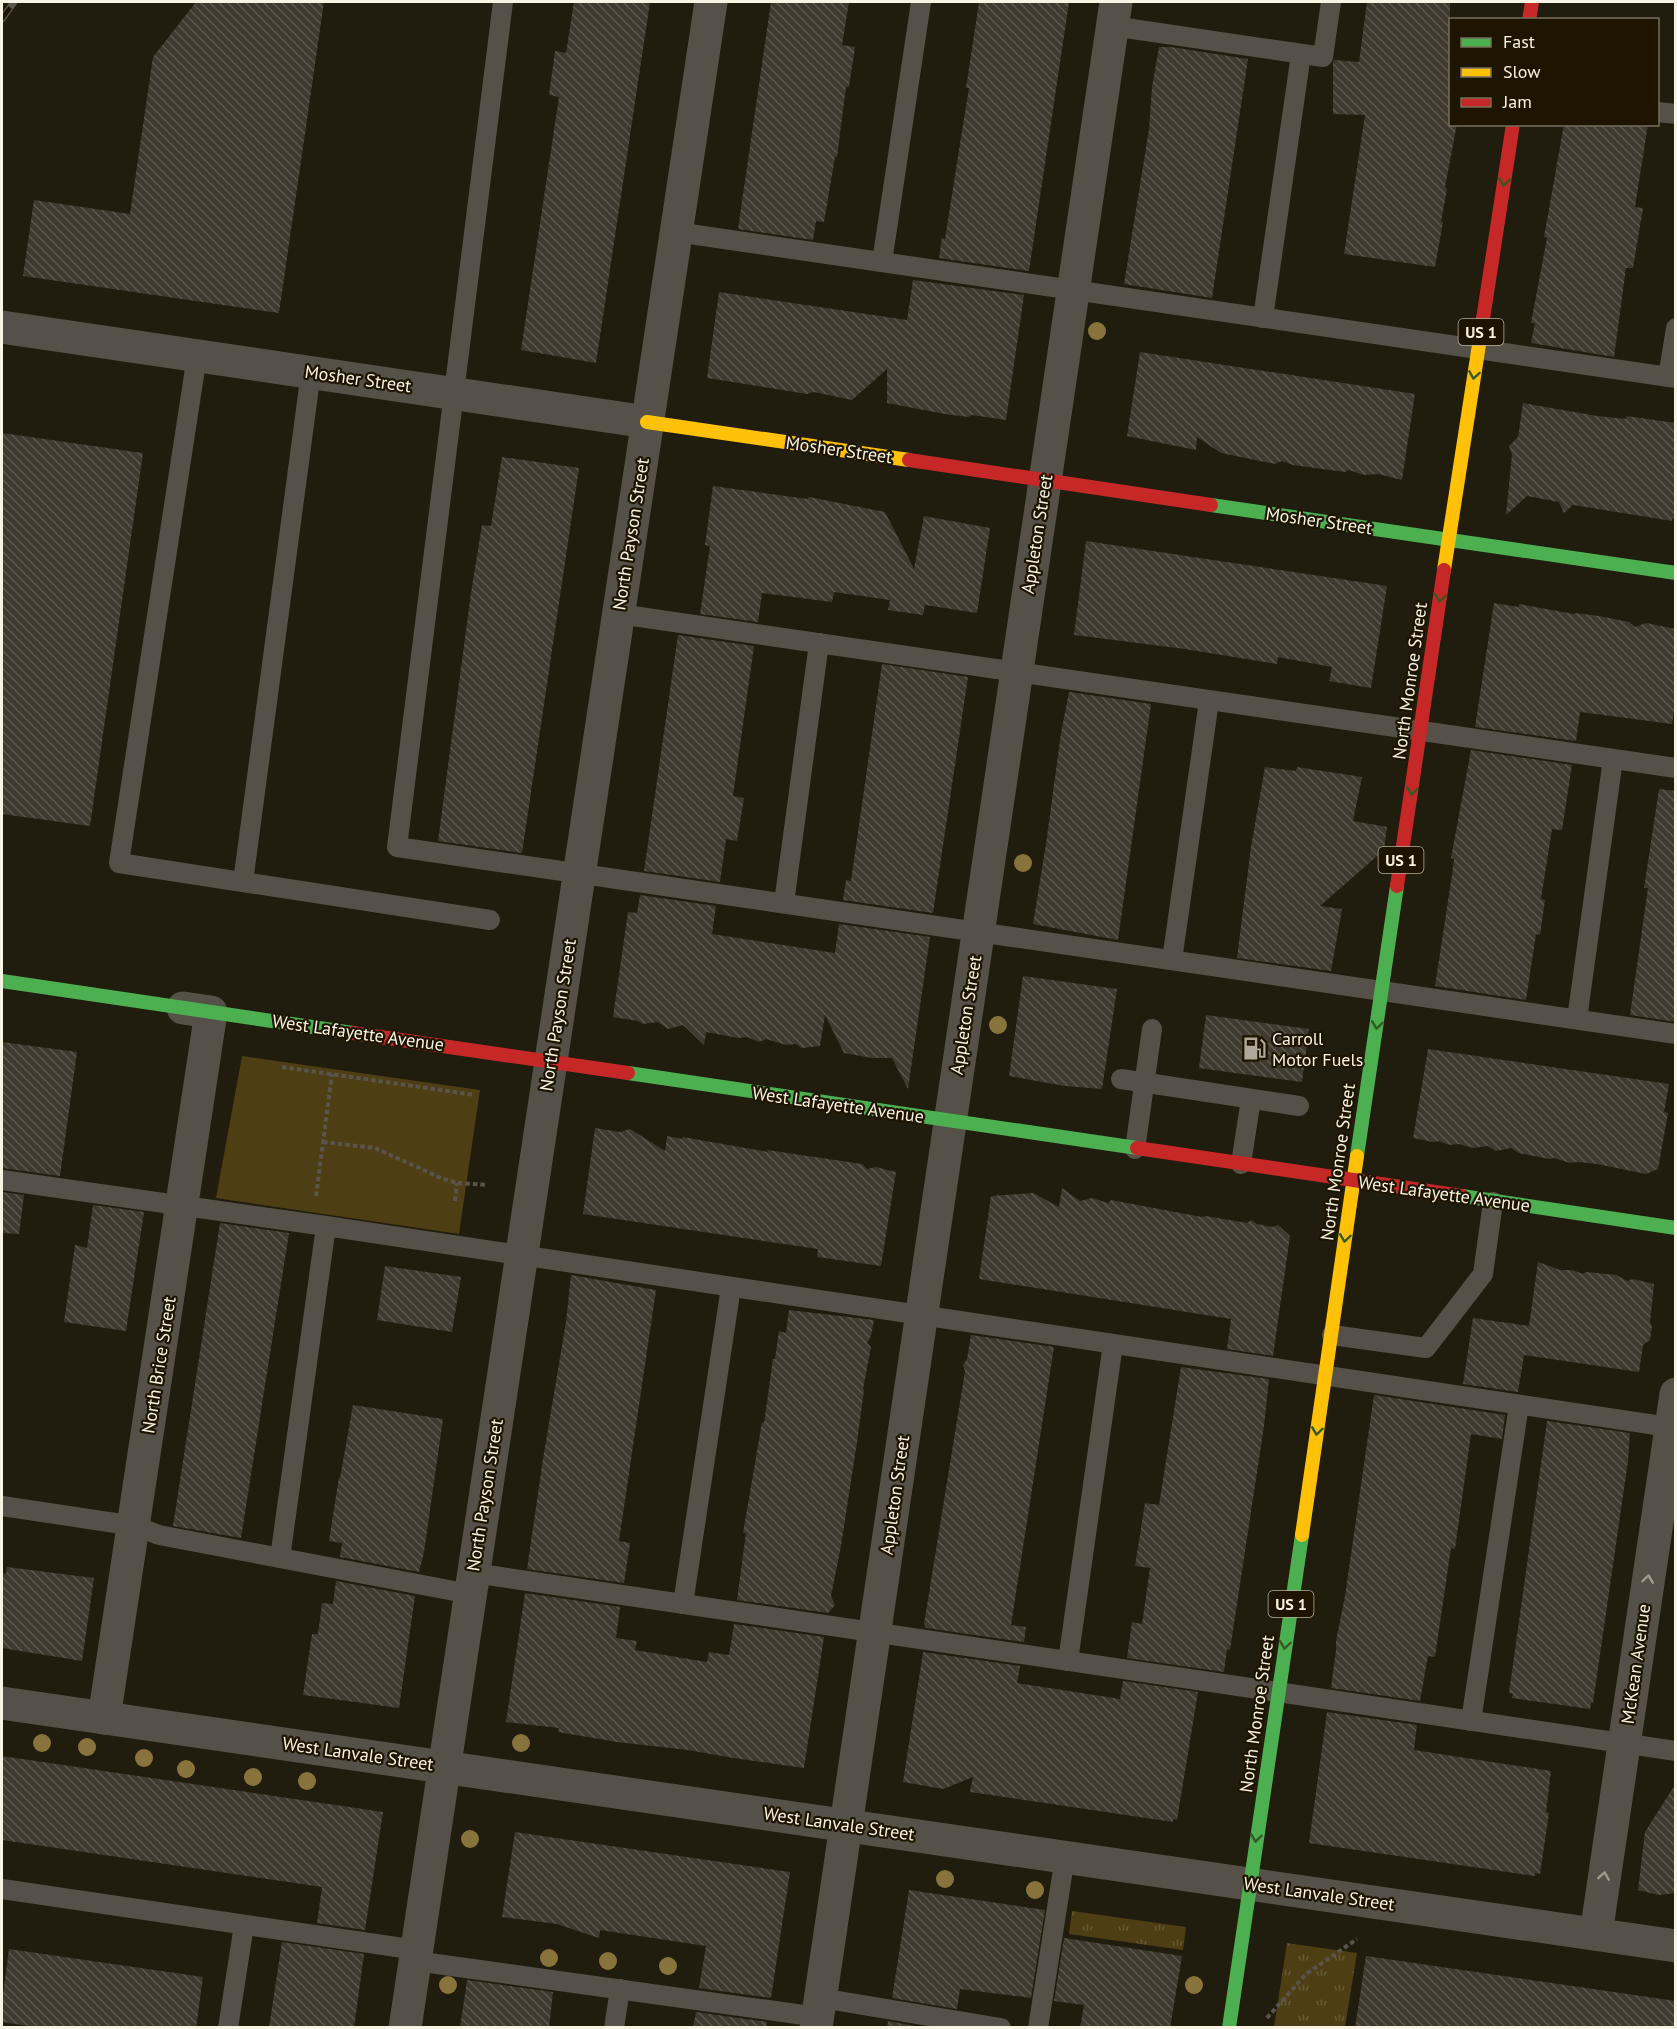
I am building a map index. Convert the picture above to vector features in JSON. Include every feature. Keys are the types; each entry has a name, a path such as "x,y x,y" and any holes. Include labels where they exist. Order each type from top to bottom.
{"main road":[{"path":"1529,18 1532,2"},
{"name":"North Monroe Street","path":"1229,2028 1420,731 1513,126"},
{"name":"Mosher Street","path":"647,422 1676,573"},
{"name":"West Lafayette Avenue","path":"2,981 1676,1228"}],"street":[{"name":"North Payson Street","path":"405,2028 711,2"},
{"name":"Appleton Street","path":"818,2014 1114,14"},
{"name":"Mosher Street","path":"2,327 647,422"},
{"name":"West Lafayette Avenue","path":"2,981 211,1012"},
{"name":"North Brice Street","path":"104,1718 135,1526 211,1012"},
{"name":"McKean Avenue","path":"1596,1934 1673,1428 1676,1394"},
{"name":"West Lanvale Street","path":"2,1702 1676,1946"}],"lane":[{"path":"503,2 398,847 1676,1034"},
{"path":"882,262 921,2"},
{"path":"1114,14 1323,57 1331,2"},
{"path":"1263,318 1300,54"},
{"path":"1659,112 1676,114"},
{"path":"676,232 1672,377 1676,327"},
{"path":"197,356 119,863 490,920"},
{"path":"243,882 311,372"},
{"path":"619,614 1676,768"},
{"path":"784,903 819,643"},
{"path":"1172,960 1209,701"},
{"path":"1577,1020 1614,759"},
{"path":"1135,1149 1152,1029"},
{"path":"1121,1079 1299,1106"},
{"path":"1241,1164 1251,1099"},
{"path":"2,1180 326,1226 1673,1428"},
{"path":"1332,1335 1426,1348 1484,1274 1493,1202"},
{"path":"280,1558 326,1226"},
{"path":"683,1604 731,1287"},
{"path":"1068,1661 1113,1344"},
{"path":"1471,1721 1519,1405"},
{"path":"2,1506 135,1526 159,1535 280,1558 472,1584 683,1604 1676,1751"},
{"path":"1038,2028 1065,1857"},
{"path":"2,1889 244,1925 621,1989 818,2014 993,2027"},
{"path":"228,2028 244,1925"},
{"path":"614,2028 621,1989"}],"path":[{"path":"282,1067 475,1095"},
{"path":"314,1207 332,1074"},
{"path":"323,1142 375,1148 441,1178 457,1183 487,1185"},
{"path":"455,1201 457,1183"},
{"path":"1266,2019 1306,1974 1357,1939"}],"green space":[{"path":"242,1056 480,1090 459,1234 216,1198"},
{"path":"1072,1911 1186,1927 1183,1950 1069,1934"},
{"path":"1287,1943 1357,1953 1345,2027 1274,2027"}],"building":[{"path":"196,2 324,2 279,313 23,276 34,200 130,214 153,57"},
{"path":"574,2 650,2 596,363 521,350 559,97 549,95 555,51 566,53"},
{"path":"771,2 849,2 842,45 855,47 849,87 846,87 837,157 835,157 824,222 816,221 813,240 738,229"},
{"path":"979,2 1069,2 1029,271 939,258 942,238 945,239 969,88 966,88"},
{"path":"1367,2 1450,2 1449,126 1457,126 1445,187 1447,189 1441,222 1443,222 1435,267 1344,254 1365,115 1333,114 1333,63 1334,60 1359,62"},
{"path":"1159,47 1248,59 1212,298 1124,284 1149,129 1152,87"},
{"path":"1564,126 1648,126 1635,207 1643,208 1633,268 1626,268 1614,357 1531,343 1535,323 1531,323 1547,238 1544,237"},
{"path":"913,280 1024,295 1006,420 945,414 887,403 887,369 852,400 814,392 807,394 707,378 719,292 907,320"},
{"path":"1140,352 1415,394 1402,480 1378,474 1364,475 1349,470 1345,472 1293,465 1282,461 1275,464 1221,453 1197,437 1196,450 1127,436"},
{"path":"1523,403 1597,416 1626,419 1626,416 1676,423 1676,520 1573,505 1564,513 1559,502 1527,496 1506,515 1512,454 1509,446 1518,437"},
{"path":"2,433 143,453 90,826 2,814"},
{"path":"502,457 579,468 522,853 438,841 482,525 491,526"},
{"path":"713,486 807,499 809,497 885,512 914,569 924,516 990,528 977,613 925,605 923,615 888,610 890,600 834,592 832,602 762,593 758,622 700,614 710,546 705,545"},
{"path":"1086,541 1387,586 1371,688 1329,681 1332,667 1278,657 1277,664 1185,649 1074,635"},
{"path":"1494,603 1519,607 1519,604 1599,616 1629,622 1635,627 1646,623 1676,629 1676,700 1672,724 1580,712 1576,741 1475,727"},
{"path":"678,635 754,646 733,796 744,798 737,841 726,839 720,882 644,871"},
{"path":"882,664 968,677 933,913 843,900 846,880 851,881"},
{"path":"1069,692 1151,704 1118,940 1033,924"},
{"path":"1471,750 1572,765 1562,830 1552,829 1541,899 1545,900 1540,935 1536,934 1526,1000 1435,986 1454,859 1451,858"},
{"path":"1265,767 1296,771 1297,767 1362,777 1353,821 1387,827 1384,850 1320,906 1342,909 1331,971 1237,958 1251,847"},
{"path":"1659,789 1676,791 1676,1022 1630,1015 1648,888 1644,888"},
{"path":"640,895 716,906 712,934 835,953 839,924 930,937 908,1089 892,1058 872,1058 844,1053 825,1015 820,1046 802,1048 796,1044 786,1045 766,1039 759,1042 747,1037 738,1038 706,1032 704,1045 683,1025 668,1029 658,1022 643,1024 613,1017 628,912 637,913"},
{"path":"1023,976 1117,989 1102,1089 1065,1086 1009,1076"},
{"name":"Carroll Motor Fuels","path":"1206,1015 1309,1029 1302,1082 1199,1068"},
{"path":"2,1042 77,1052 60,1176 2,1168"},
{"path":"1428,1049 1669,1084 1664,1112 1668,1113 1658,1169 1646,1174 1597,1164 1570,1163 1554,1158 1549,1159 1519,1153 1511,1148 1496,1151 1488,1146 1473,1148 1413,1138"},
{"path":"595,1128 620,1132 630,1129 665,1151 667,1136 682,1139 683,1137 768,1152 767,1150 862,1164 867,1169 876,1167 896,1172 881,1266 817,1257 818,1249 583,1214"},
{"path":"1062,1188 1080,1201 1092,1198 1108,1203 1111,1200 1202,1217 1247,1223 1251,1220 1257,1224 1272,1227 1278,1225 1290,1236 1273,1356 1227,1349 1231,1319 979,1279 991,1196 1033,1193 1059,1207"},
{"path":"2,1192 24,1195 19,1234 2,1233"},
{"path":"93,1205 144,1212 126,1331 64,1322 75,1245 87,1248"},
{"path":"220,1223 289,1233 241,1538 173,1526"},
{"path":"1538,1262 1560,1270 1572,1270 1583,1274 1586,1272 1616,1275 1627,1281 1633,1279 1654,1284 1650,1340 1643,1345 1639,1372 1524,1355 1518,1392 1463,1384 1473,1318 1529,1326"},
{"path":"385,1266 461,1277 452,1332 377,1320"},
{"path":"571,1275 656,1290 619,1541 630,1543 624,1583 527,1569 566,1322"},
{"path":"789,1310 874,1320 867,1343 871,1347 841,1546 831,1596 835,1605 828,1613 737,1600 746,1533 743,1533 762,1422 764,1423 773,1359 775,1359 779,1331 786,1333"},
{"path":"971,1335 1054,1347 1011,1625 1026,1627 1024,1642 926,1628 924,1624 965,1371 963,1365 967,1359"},
{"path":"1181,1367 1269,1379 1230,1650 1227,1649 1224,1672 1127,1658 1132,1622 1142,1624 1150,1568 1135,1566 1145,1503 1159,1505"},
{"path":"1374,1395 1505,1415 1502,1439 1471,1434 1455,1549 1451,1548 1435,1657 1428,1656 1420,1701 1331,1688 1336,1641 1345,1596"},
{"path":"353,1405 443,1419 424,1552 419,1572 340,1557 342,1543 329,1541"},
{"path":"1547,1421 1630,1433 1628,1461 1593,1703 1590,1709 1512,1698 1513,1694 1509,1693"},
{"path":"7,1567 94,1578 82,1661 2,1648 2,1573 6,1574"},
{"path":"336,1581 415,1596 399,1708 303,1695 312,1634 318,1634 322,1603 333,1604"},
{"path":"525,1593 620,1607 616,1638 637,1641 635,1650 707,1662 709,1652 729,1655 734,1624 824,1637 804,1768 688,1750 617,1742 558,1732 559,1728 506,1722"},
{"path":"923,1652 1020,1666 1017,1683 1120,1699 1123,1681 1198,1692 1177,1820 1173,1819 1173,1822 970,1792 973,1777 943,1789 903,1782"},
{"path":"1327,1712 1417,1725 1414,1750 1551,1771 1546,1812 1549,1813 1540,1874 1535,1873 1535,1876 1309,1843"},
{"path":"2,1756 383,1812 365,1930 317,1923 322,1887 2,1840"},
{"path":"1676,1783 1676,1893 1659,1895 1638,1890 1645,1832"},
{"path":"515,1832 790,1872 771,1998 699,1988 706,1946 600,1930 599,1938 557,1924 502,1917"},
{"path":"909,1890 1045,1910 1031,1998 960,1989 957,2009 892,1998"},
{"path":"1064,1938 1182,1956 1170,2028 1080,2028 1084,2005 1054,2001"},
{"path":"282,1942 364,1954 354,2028 269,2028"},
{"path":"9,1949 203,1977 196,2028 42,2028 2,2022 2,2002"},
{"path":"1366,1956 1676,2001 1676,2028 1355,2028"},
{"path":"467,1980 553,1992 549,2028 460,2028"},
{"path":"696,2012 767,2022 766,2028 693,2028"},
{"path":"888,2021 925,2028 887,2028"}],"railway":[{"path":"2,19 14,2"}],"traffic: fast":[{"path":"1211,505 1676,573"},
{"path":"1357,1156 1397,886"},
{"path":"2,981 353,1033"},
{"path":"628,1073 1137,1148"},
{"path":"1462,1196 1676,1228"},
{"path":"1229,2028 1302,1535"}],"traffic: slow":[{"path":"1444,570 1483,319"},
{"path":"647,422 909,460"},
{"path":"1302,1535 1357,1156"}],"traffic: jam":[{"path":"1529,18 1532,2"},
{"path":"1483,319 1513,126"},
{"path":"909,460 1211,505"},
{"path":"1397,886 1444,570"},
{"path":"353,1033 628,1073"},
{"path":"1137,1148 1462,1196"}],"place":[{"name":"Carroll Motor Fuels","path":"1254,1049"}]}
